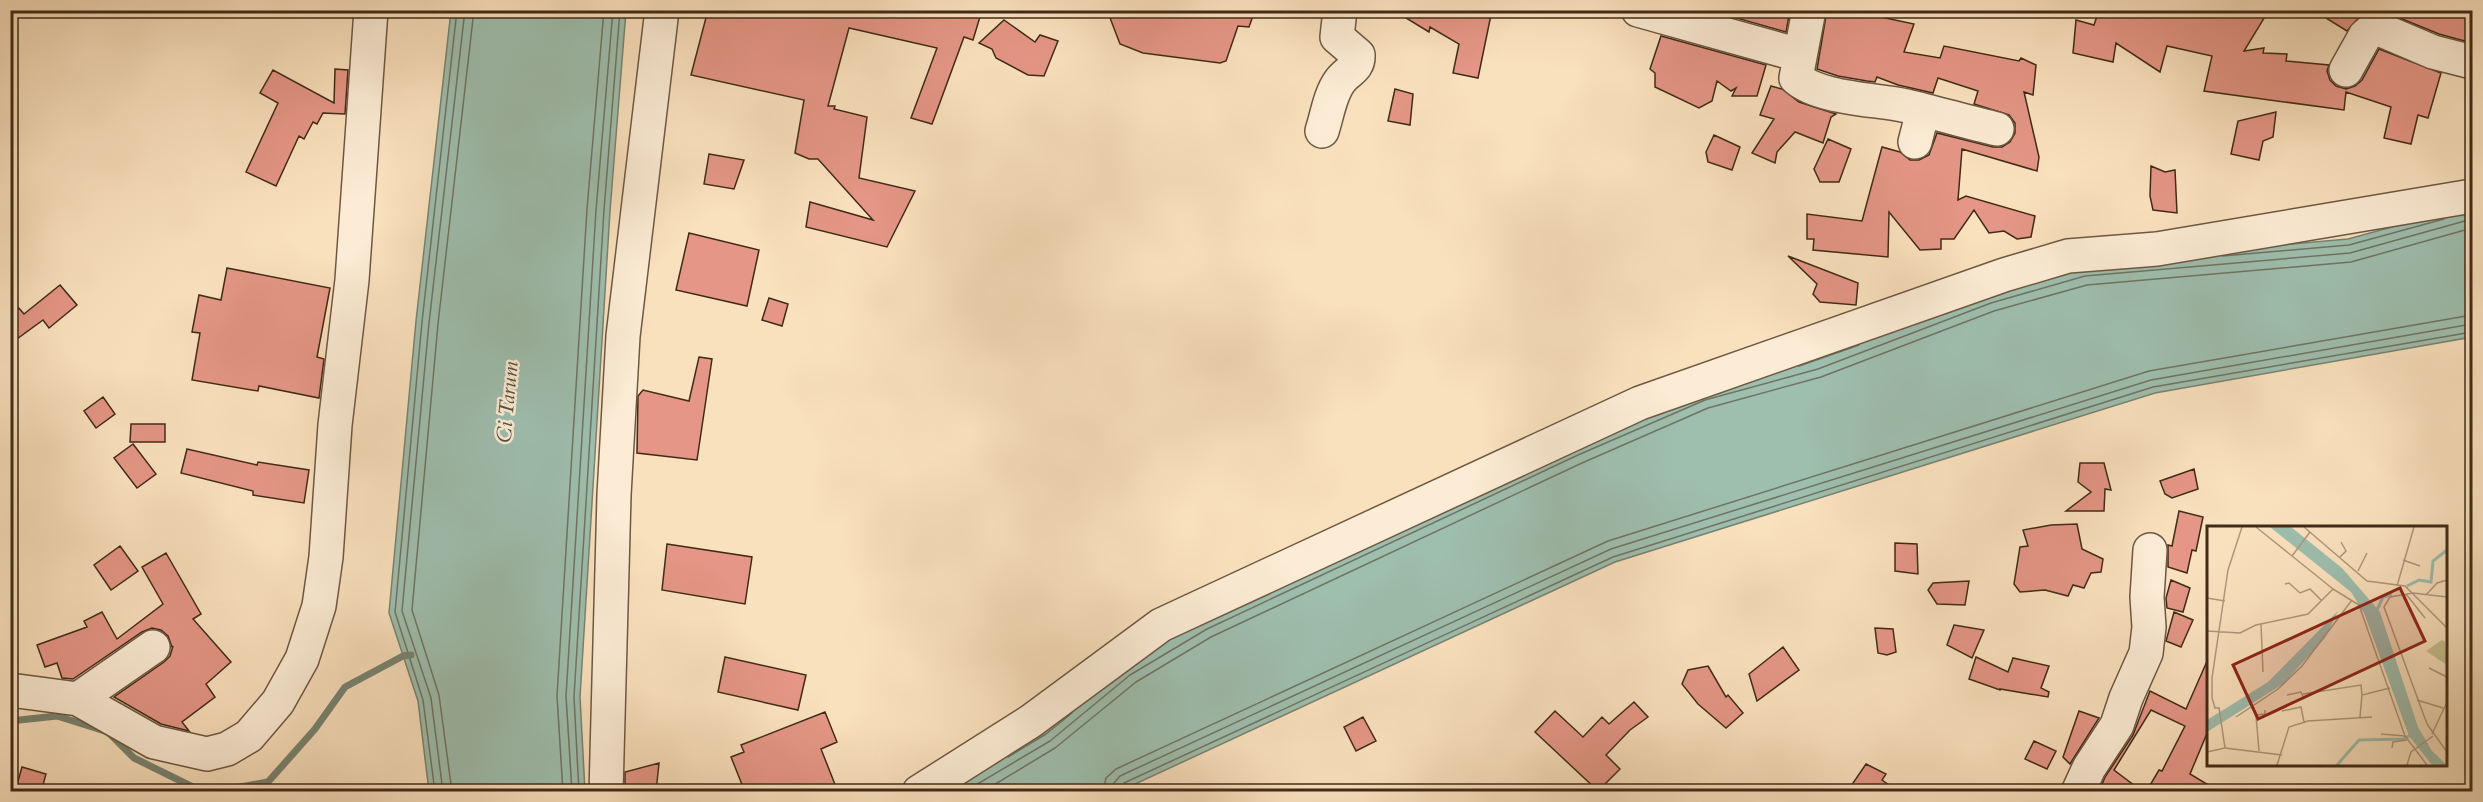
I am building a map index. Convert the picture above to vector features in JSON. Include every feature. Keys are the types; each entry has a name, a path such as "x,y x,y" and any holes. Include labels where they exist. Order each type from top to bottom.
{"street":[{"path":"10,690 78,699 154,742 207,754 227,749 249,736 278,702 302,659 319,606 326,557 335,425 352,280 371,10"},
{"path":"606,792 614,506 623,336 662,10"},
{"path":"1322,131 1338,83 1355,68 1358,61 1358,55 1337,37 1340,10"},
{"path":"1638,10 1799,55"},
{"path":"1809,10 1796,78 1804,85 1830,93 1923,111 1997,129"},
{"path":"2346,70 2365,36 2373,29 2379,29 2433,52 2472,62"},
{"path":"1916,142 1923,111"},
{"path":"920,792 1031,721 1161,625 1640,403 2004,275 2068,256 2157,249 2472,196"},
{"path":"2078,792 2089,768 2117,724 2146,653 2151,550"},
{"path":"78,699 153,647"}],"water":[{"name":"Ci Tarum","path":"451,11 626,11 610,211 580,697 585,791 429,791 418,701 389,613 416,321"},
{"path":"2472,205 2472,337 2155,393 1615,562 1120,791 938,792 1200,617 1573,443 2083,262 2348,239"}],"building":[{"path":"708,10 982,10 973,40 964,37 932,124 911,118 937,48 849,28 828,106 835,106 834,109 867,117 859,178 915,191 887,247 806,227 810,202 873,220 818,159 809,159 795,153 804,100 691,75"},
{"path":"1107,10 1255,10 1249,27 1238,26 1226,61 1220,63 1143,53 1120,44"},
{"path":"1393,10 1492,10 1478,78 1453,73 1459,44 1430,27 1429,32"},
{"path":"1743,10 1790,10 1786,32 1733,17"},
{"path":"1827,10 1848,10 1914,24 1904,52 1940,58 1944,46 2019,61 2021,58 2036,65 2033,95 2024,92 2039,157 2037,171 1962,149 1958,200 1966,196 2035,216 2031,237 2017,239 2004,231 1989,233 1974,210 1954,239 1941,239 1941,249 1920,250 1889,212 1888,257 1813,250 1814,239 1807,239 1807,214 1862,221 1882,147 1900,152 1910,160 1919,160 1929,155 1937,133 1993,147 2002,147 2010,142 2015,133 2015,123 2009,115 1974,104 1978,91 1938,78 1933,93 1898,85 1877,77 1875,82 1867,81 1838,76 1817,69"},
{"path":"2099,10 2269,10 2244,51 2264,48 2263,53 2287,54 2286,61 2329,65 2327,71 2330,80 2336,86 2346,89 2362,80 2379,49 2441,73 2428,118 2418,115 2411,144 2384,138 2391,107 2346,92 2344,110 2204,91 2212,56 2167,46 2160,72 2116,43 2113,62 2073,53 2076,20 2094,25"},
{"path":"2313,10 2372,10 2361,15 2347,31"},
{"path":"2380,10 2428,10 2444,17 2446,10 2472,10 2472,43 2439,34"},
{"path":"1004,20 1035,42 1040,35 1058,41 1044,76 1028,75 996,58 992,49 979,43"},
{"path":"1661,36 1766,65 1757,96 1732,96 1736,88 1731,91 1717,81 1712,101 1699,108 1655,87 1655,73 1650,69"},
{"path":"335,69 348,70 345,114 323,113 317,124 313,122 304,139 299,136 276,186 246,172 278,103 260,93 273,70 334,103"},
{"path":"1771,86 1782,89 1799,102 1836,114 1831,117 1823,143 1795,132 1777,152 1775,163 1752,153 1774,119 1760,115"},
{"path":"1395,89 1413,94 1410,125 1388,121"},
{"path":"2276,112 2273,137 2263,141 2259,160 2231,154 2238,121"},
{"path":"1714,135 1740,147 1732,170 1708,162 1706,152"},
{"path":"1828,139 1851,149 1839,182 1820,182 1814,169"},
{"path":"709,154 744,160 734,189 704,184"},
{"path":"2151,166 2165,172 2175,170 2177,213 2153,210 2150,196"},
{"path":"689,233 759,250 747,306 676,290"},
{"path":"1788,256 1858,283 1856,305 1820,302 1813,294 1817,284"},
{"path":"227,268 330,288 317,357 324,359 319,398 259,386 258,391 192,380 200,333 192,332 199,295 221,300"},
{"path":"60,285 77,305 49,328 43,320 10,344 10,298 24,314"},
{"path":"769,298 788,304 782,326 762,320"},
{"path":"699,357 712,359 697,460 637,453 638,396 643,390 689,401"},
{"path":"103,397 115,414 96,428 84,411"},
{"path":"131,424 165,424 165,442 130,442"},
{"path":"133,444 156,474 137,488 114,458"},
{"path":"187,449 257,465 258,462 309,470 304,503 253,495 253,491 181,473"},
{"path":"2080,463 2104,463 2111,490 2105,489 2104,511 2066,511 2091,492 2078,482"},
{"path":"2194,469 2198,489 2172,498 2165,494 2160,481"},
{"path":"2179,511 2203,517 2196,551 2192,550 2187,573 2168,567 2168,545 2172,546"},
{"path":"2077,524 2082,549 2103,559 2101,572 2091,573 2084,588 2073,585 2068,596 2045,590 2020,592 2014,584 2020,547 2028,546 2023,530 2051,525"},
{"path":"1895,543 1917,544 1918,574 1895,571"},
{"path":"667,544 752,557 745,604 662,590"},
{"path":"120,546 138,571 111,590 94,565"},
{"path":"166,553 201,614 193,619 231,662 206,684 215,697 182,722 189,731 161,724 114,697 170,656 173,646 168,636 161,630 152,628 142,632 73,679 62,678 57,663 45,667 37,645 87,627 84,621 102,612 117,639 163,604 142,567"},
{"path":"2171,580 2190,588 2183,612 2167,608 2166,598"},
{"path":"1969,581 1965,605 1937,604 1928,590 1933,583"},
{"path":"2174,612 2193,620 2181,647 2166,641"},
{"path":"1954,625 1984,630 1972,658 1947,645"},
{"path":"1875,628 1893,629 1896,652 1887,655 1878,653"},
{"path":"1783,647 1799,670 1757,701 1749,674"},
{"path":"725,657 806,675 798,710 718,692"},
{"path":"1976,657 2008,672 2013,658 2049,666 2041,688 2049,692 2048,697 2000,690 1969,679"},
{"path":"2207,661 2207,733 2190,774 2220,792 2146,792 2159,770 2162,771 2185,726 2151,710 2114,770 2143,792 2099,792 2105,777 2133,735 2150,691 2186,709"},
{"path":"1708,666 1726,697 1728,695 1743,713 1726,728 1698,704 1682,684 1688,670"},
{"path":"1634,702 1648,717 1630,730 1606,755 1620,769 1598,791 1535,732 1555,711 1583,737 1602,717 1609,724"},
{"path":"2079,711 2099,718 2070,764 2063,757"},
{"path":"825,712 837,742 821,749 838,792 745,792 731,757 744,752 741,745"},
{"path":"1363,717 1376,741 1356,751 1344,727"},
{"path":"2034,741 2056,751 2047,769 2025,759"},
{"path":"659,763 656,792 625,792 625,772"},
{"path":"1866,764 1886,774 1882,780 1899,792 1847,792"},
{"path":"22,767 46,774 41,792 15,792"}],"waterway":[{"path":"213,792 268,782 315,729 345,687 403,656 411,655"},
{"path":"10,721 57,716 108,732 134,758 203,792"}]}
